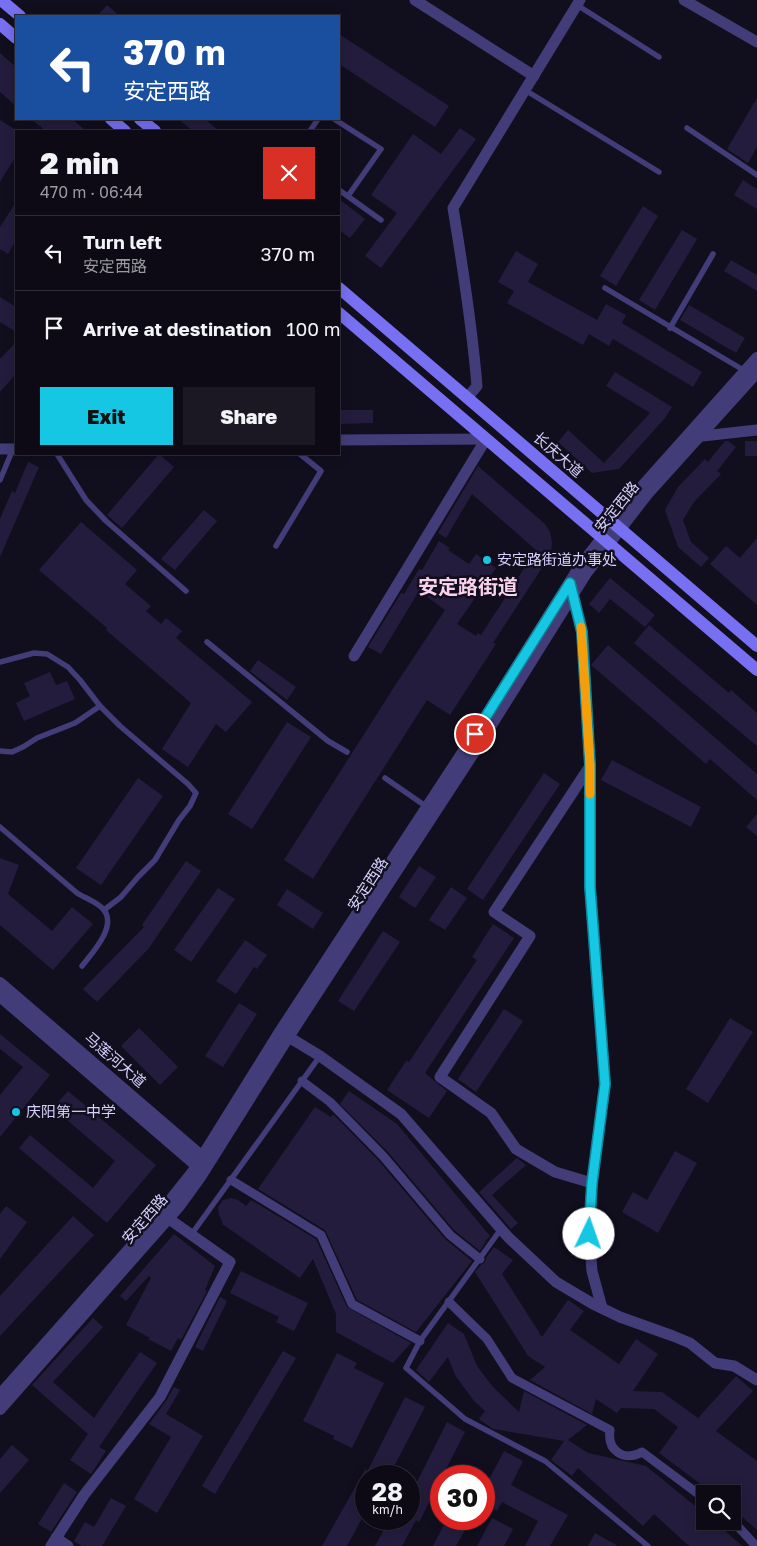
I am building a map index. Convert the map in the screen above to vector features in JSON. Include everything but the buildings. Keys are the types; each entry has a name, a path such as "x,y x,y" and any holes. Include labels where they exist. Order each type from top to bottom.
{"main road":[{"path":"1,0 19,15"},
{"path":"0,24 15,37"},
{"path":"112,120 124,130"},
{"path":"141,120 154,130"},
{"name":"长庆大道","path":"340,289 757,646"},
{"path":"340,315 757,670"}],"street":[{"path":"415,0 534,76"},
{"path":"684,0 757,42"},
{"path":"467,398 476,386 474,357 468,297 453,208 579,2"},
{"name":"安定西路","path":"616,526 699,436 751,372 757,358"},
{"name":"安定西路","path":"0,1409 164,1216 203,1164 427,807 571,589 641,488 685,438 751,372"},
{"path":"685,438 757,430"},
{"path":"340,440 486,439"},
{"path":"354,656 486,439"},
{"path":"0,449 15,449"},
{"path":"571,589 582,632 590,765 590,887 605,1084 592,1183 589,1234 592,1271 602,1308"},
{"name":"安定西路","path":"284,1034 483,738 571,589"},
{"path":"590,765 494,912 530,936 440,1077 491,1113 516,1149 555,1172 592,1183"},
{"name":"马莲河大道","path":"0,983 203,1164"},
{"name":"马莲河大道","path":"0,996 203,1164"},
{"path":"284,1034 320,1056 402,1114 501,1229 556,1282 620,1317 673,1336 690,1344 715,1363 734,1366 757,1380"},
{"path":"302,1080 330,1102 383,1156 450,1235 480,1259"},
{"path":"231,1180 321,1235 352,1304 420,1341"},
{"path":"68,1546 54,1542 84,1495 160,1396 230,1262 164,1216"},
{"name":"安定西路","path":"0,1394 164,1216"},
{"path":"449,1302 487,1339 512,1378 610,1430 610,1443 618,1453 630,1456 642,1452 696,1492"},
{"path":"741,1530 756,1546"}],"lane":[{"path":"579,2 659,58"},
{"path":"525,90 659,172"},
{"path":"336,120 381,150 348,196"},
{"path":"687,128 757,175"},
{"path":"340,191 381,220"},
{"path":"670,328 713,254"},
{"path":"605,288 670,328 751,372"},
{"path":"0,480 15,449"},
{"path":"58,455 86,500 106,521 186,591"},
{"path":"276,546 321,471 301,455"},
{"path":"207,642 328,742 347,752"},
{"path":"0,662 34,653 47,654 68,667 100,706 120,726 196,793 190,806 179,820 155,860 122,897 104,910"},
{"path":"0,751 12,752 37,738 75,723 100,706"},
{"path":"385,778 427,807"},
{"path":"0,828 77,893 91,900 104,910 109,922 105,934 82,966"},
{"path":"191,1235 320,1056"},
{"path":"501,1229 420,1341 406,1368 465,1419 545,1461 648,1546"}],"slow traffic":[{"path":"581,627 590,765 590,794"}],"place":[{"name":"安定路街道办事处","path":"487,560"},
{"name":"庆阳第一中学","path":"16,1112"}],"district":[{"name":"安定路街道","path":"468,587"}],"route":[{"path":"475,734 570,583 582,632 590,765 590,887 605,1084 592,1183 589,1234"}]}
